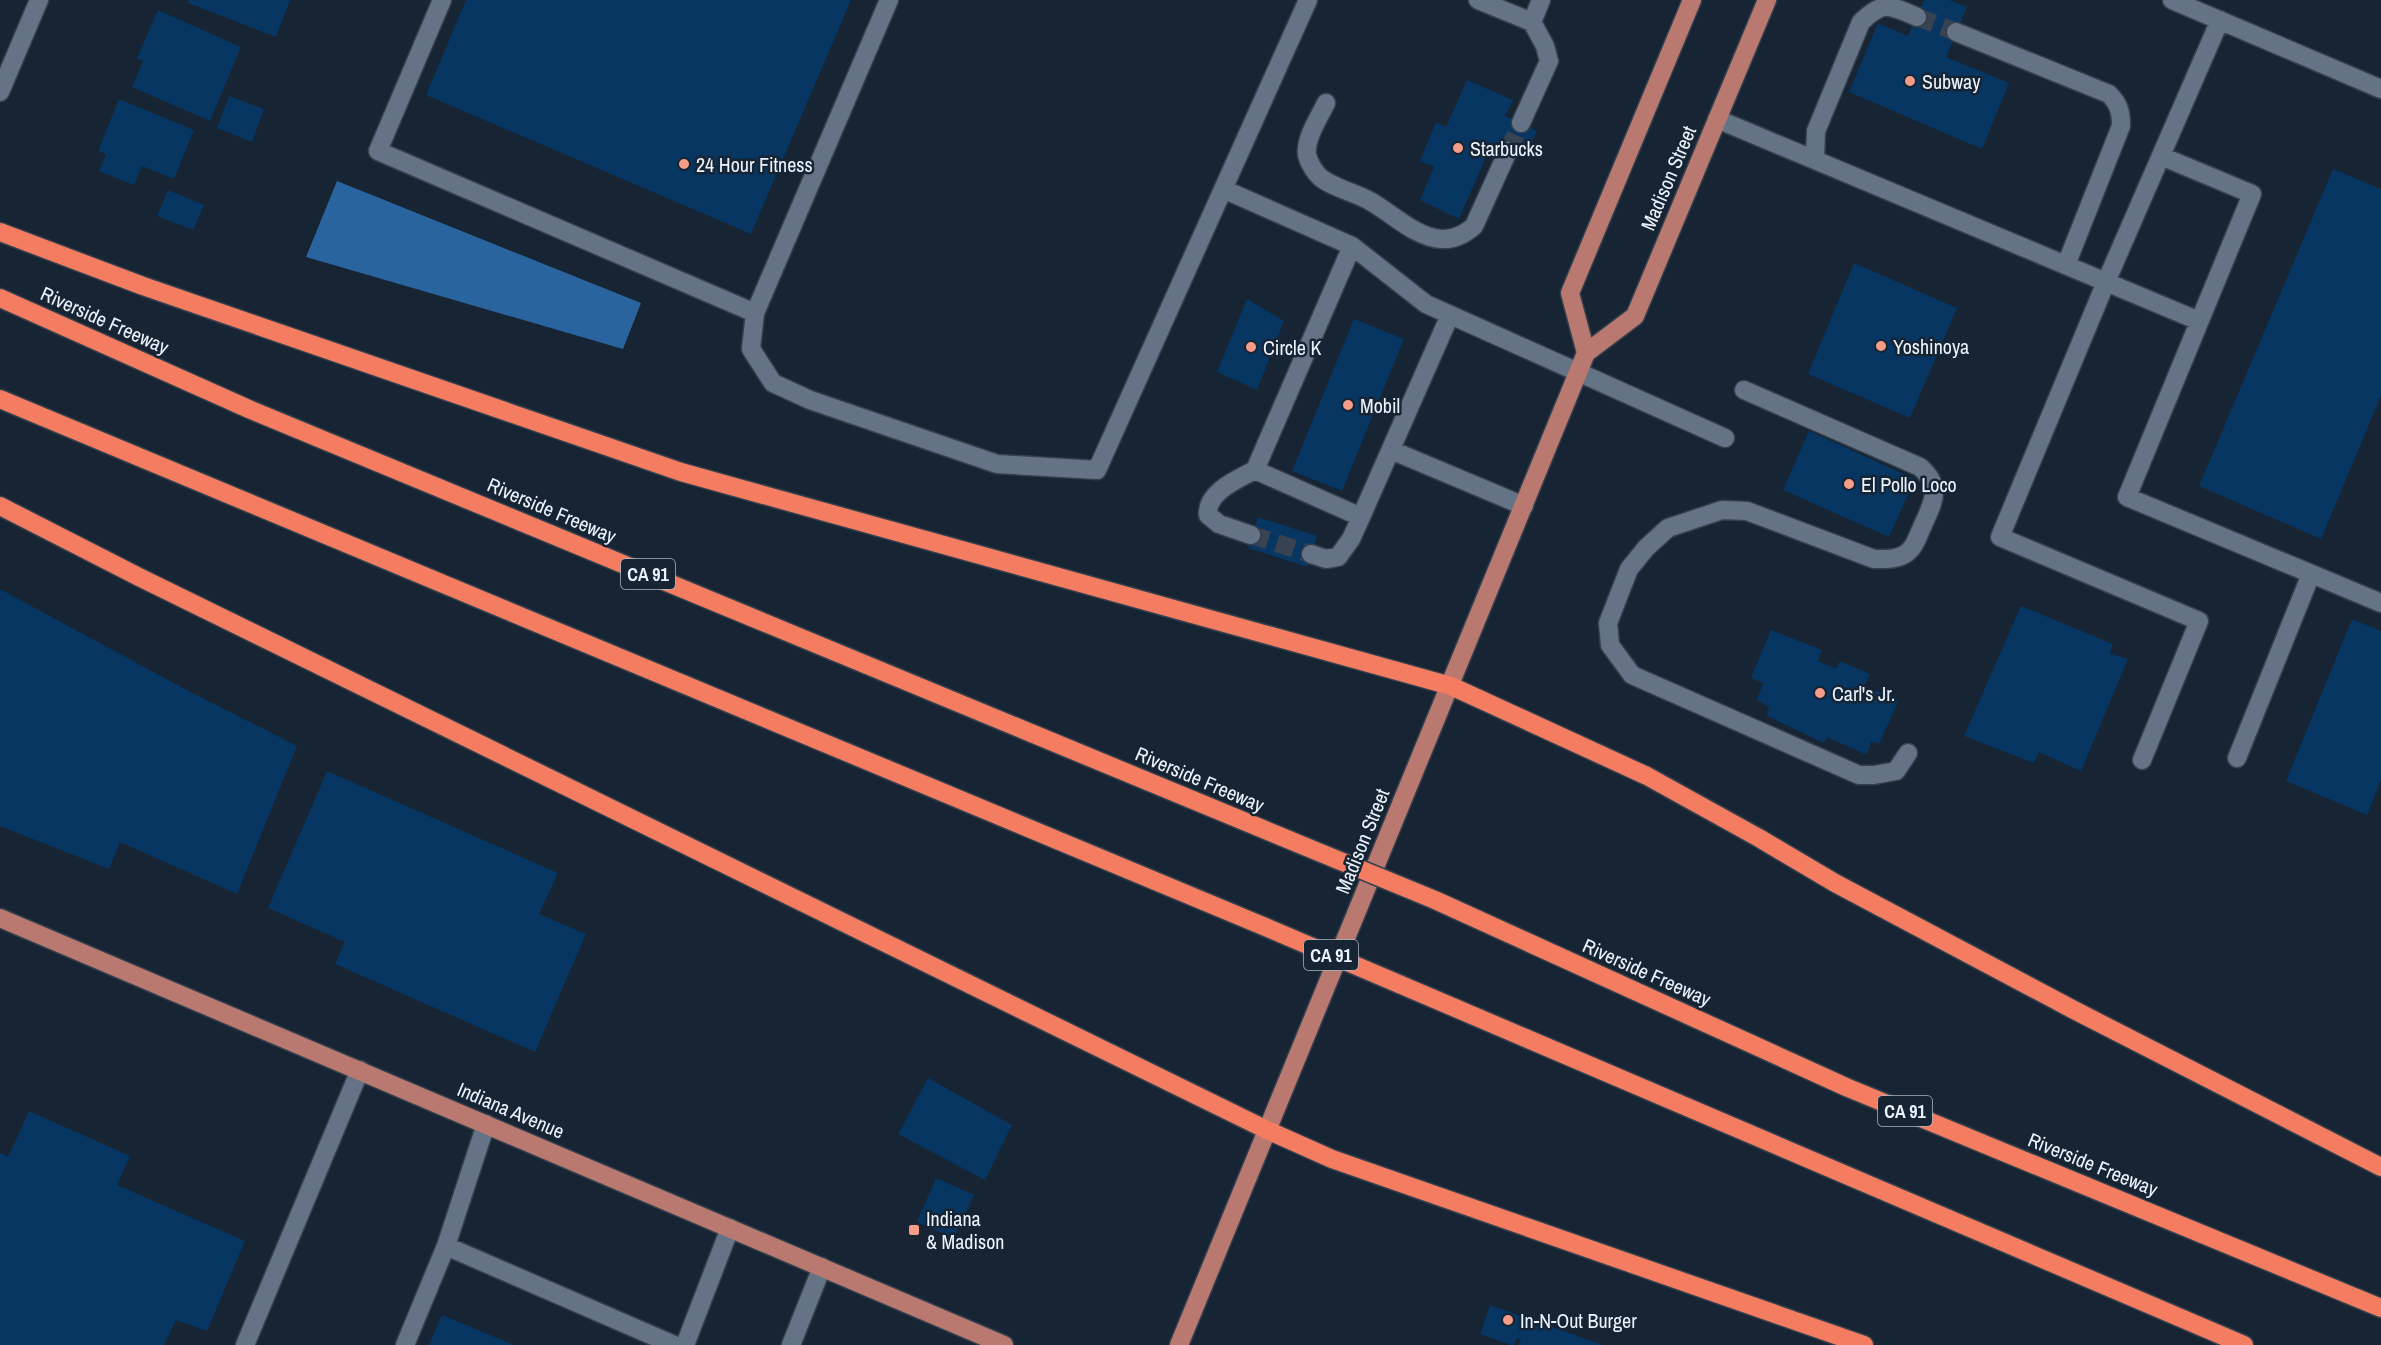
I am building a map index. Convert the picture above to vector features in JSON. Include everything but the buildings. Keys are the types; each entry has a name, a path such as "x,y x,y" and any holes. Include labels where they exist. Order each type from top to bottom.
{"highway":[{"path":"0,232 143,286 681,472 1451,686 1647,776 1856,894 2074,1010 2381,1167"},
{"name":"Riverside Freeway","path":"0,298 250,410 1435,900 1846,1087 2381,1308"},
{"name":"CA 91","path":"0,399 1263,926 2244,1345"},
{"path":"0,506 152,583 1267,1130 1332,1159 1864,1345"}],"main road":[{"path":"1586,353 1570,293 1692,0"},
{"name":"Madison Street","path":"1179,1345 1586,353 1635,316 1767,0"},
{"name":"Indiana Avenue","path":"0,918 1004,1345"}],"street":[{"path":"0,92 39,0"},
{"path":"442,0 378,151 755,313"},
{"path":"889,0 755,313 751,349 773,383 810,400 997,464 1097,470 1308,0"},
{"path":"1478,0 1532,22 1545,46 1549,61 1521,123"},
{"path":"1532,22 1541,0"},
{"path":"2172,0 2381,89"},
{"path":"1815,159 1816,131 1861,22 1875,8 1891,6 1917,17"},
{"path":"2142,760 2199,621 2000,537 2106,282 2220,20"},
{"path":"1956,32 2109,94 2121,112 2121,126 2066,266"},
{"path":"1326,103 1307,143 1307,156 1313,168 1322,178 1370,201 1425,236 1441,239 1454,238 1466,234 1474,226 1508,152"},
{"path":"1717,118 2199,321"},
{"path":"2161,156 2252,194 2127,497 2381,603"},
{"path":"1223,189 1352,246 1426,304 1725,438"},
{"path":"1251,535 1219,524 1208,515 1207,508 1216,494 1255,470 1352,246"},
{"path":"1311,554 1326,559 1338,557 1351,538 1450,315"},
{"path":"1744,390 1920,466 1928,473 1934,484 1935,498 1909,552 1892,559 1874,559 1747,511 1722,510 1668,528 1646,548 1629,569 1608,623 1610,645 1632,675 1859,775 1874,776 1896,771 1908,753"},
{"path":"1391,450 1524,506"},
{"path":"1255,470 1361,517"},
{"path":"2237,759 2311,574"},
{"path":"245,1345 360,1070"},
{"path":"405,1345 446,1246 486,1124"},
{"path":"686,1345 730,1228"},
{"path":"446,1246 674,1345"},
{"path":"791,1345 822,1268"}],"water":[{"path":"337,181 641,303 623,349 306,257"}],"tunnel":[{"path":"1917,17 1956,32"},
{"path":"1508,151 1521,123"},
{"path":"1251,535 1311,554"}],"place":[{"name":"Subway","path":"1910,81"},
{"name":"Starbucks","path":"1458,148"},
{"name":"24 Hour Fitness","path":"684,164"},
{"name":"Yoshinoya","path":"1881,346"},
{"name":"Circle K","path":"1251,347"},
{"name":"Mobil","path":"1348,405"},
{"name":"El Pollo Loco","path":"1849,484"},
{"name":"Carl's Jr.","path":"1820,693"},
{"name":"Indiana & Madison","path":"914,1230"},
{"name":"In-N-Out Burger","path":"1508,1320"}]}
